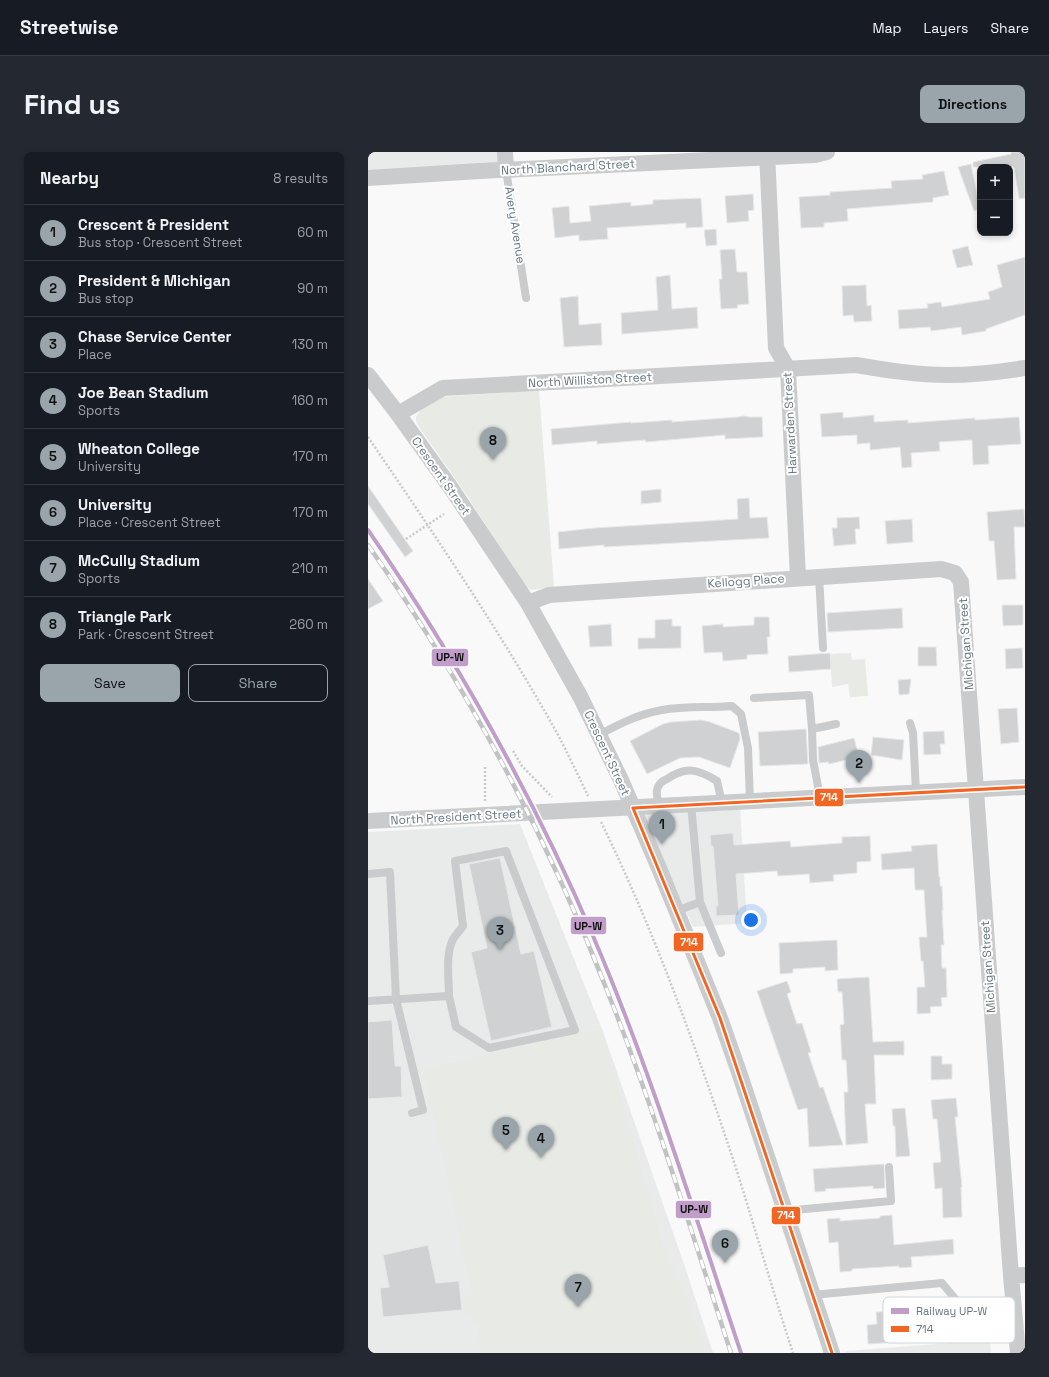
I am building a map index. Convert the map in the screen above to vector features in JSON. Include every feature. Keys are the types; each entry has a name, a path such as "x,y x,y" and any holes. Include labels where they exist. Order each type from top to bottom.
{"street":[{"name":"Avery Avenue","path":"505,152 506,170"},
{"name":"North Blanchard Street","path":"368,178 768,155 815,155 827,152"},
{"name":"Harwarden Street","path":"768,155 776,348 788,369 798,578"},
{"name":"North Williston Street","path":"398,414 443,388 856,365 912,373 948,375 982,374 1025,368"},
{"name":"Crescent Street","path":"368,375 458,498 528,603 581,698 599,735 633,808 677,911 720,1018 832,1353"},
{"name":"Kellogg Place","path":"528,603 548,595 941,569 955,574 961,582"},
{"name":"Michigan Street","path":"961,582 975,789 1018,1276 1018,1353"},
{"name":"North President Street","path":"368,821 1025,787"}],"lane":[{"name":"Avery Avenue","path":"506,170 526,298"},
{"path":"819,576 823,648"},
{"path":"754,698 809,695 813,760 820,797"},
{"path":"599,735 618,724 636,717 662,710 704,706 732,706 741,714 748,748 750,801"},
{"path":"910,723 913,733 916,792"},
{"path":"812,729 836,724"},
{"path":"659,806 657,790 660,783 677,773 688,770 701,772 717,781 722,803"},
{"path":"691,804 700,902 721,953"},
{"path":"506,851 575,1030 489,1048 456,1026 449,996 448,966 450,952 454,939 463,926 455,861 506,851"},
{"path":"368,874 390,872 396,999 423,1110 412,1112"},
{"path":"677,911 700,902"},
{"path":"368,1001 449,996"},
{"path":"784,1211 891,1202 889,1167"},
{"path":"812,1295 942,1283 954,1297"}],"path":[{"path":"368,437 428,525 515,661 558,735 587,794"},
{"path":"406,539 444,514"},
{"path":"512,751 522,766 551,796"},
{"path":"485,766 485,799"},
{"path":"604,829 652,936 686,1026 733,1160 793,1353"}],"shaded area":[{"path":"368,152 500,152 501,165 368,173"},
{"path":"539,390 554,587 531,590 525,586 464,491 421,430 416,422 416,417 420,411 440,397"},
{"path":"851,653 852,660 865,659 868,696 850,697 848,684 832,687 830,654"},
{"path":"740,807 747,923 693,927 641,813"},
{"path":"520,824 602,1029 686,1270 713,1353 368,1353 368,832"},
{"path":"602,1029 663,1247 685,1293 707,1353 481,1353 477,1325 466,1315 463,1300 468,1298 472,1293 424,1069"},
{"path":"951,1343 990,1343 991,1353 846,1353 846,1351"}],"building":[{"path":"1011,152 1025,152 1025,198 1019,199 1013,164 977,164 977,167 973,167 973,162 1011,154"},
{"path":"971,164 977,194 977,210 974,211 958,167"},
{"path":"944,171 949,195 933,198 933,202 847,209 848,221 824,223 824,227 801,228 799,197 830,195 830,192 892,188 891,181 923,179 922,175"},
{"path":"753,194 754,210 748,211 749,221 727,223 725,196"},
{"path":"701,198 703,227 686,228 686,223 607,228 608,239 579,241 579,235 555,238 552,208 569,206 570,223 591,221 589,206 631,202 631,206 653,204 653,200"},
{"path":"716,229 717,245 706,246 704,230"},
{"path":"968,246 973,265 957,268 952,250"},
{"path":"735,249 737,272 747,272 749,304 737,305 738,308 721,309 719,279 722,279 720,250"},
{"path":"1025,257 1025,315 986,329 986,331 962,335 961,327 931,331 930,327 899,329 898,310 928,308 927,304 941,302 942,307 990,299 988,292 1002,287 997,265"},
{"path":"670,275 672,309 697,307 698,328 622,334 621,313 658,310 656,277"},
{"path":"866,285 867,306 871,305 872,321 854,322 853,315 843,316 842,286"},
{"path":"578,296 579,325 601,323 602,345 564,347 560,298"},
{"path":"843,412 843,418 874,415 874,422 908,420 908,423 975,418 975,420 1019,417 1021,444 988,446 989,464 973,465 972,440 939,442 940,451 911,453 912,467 902,468 900,447 870,450 870,443 857,444 857,435 822,437 820,414"},
{"path":"744,416 762,417 763,437 725,439 725,435 646,442 645,440 597,444 597,441 552,445 551,429 631,422 672,420 672,422"},
{"path":"368,486 413,551 405,557 368,504"},
{"path":"661,489 661,502 641,504 641,491"},
{"path":"749,498 750,518 767,517 769,538 604,547 604,545 559,549 558,532 594,528 738,519 737,499"},
{"path":"1024,509 1025,527 1014,527 1016,579 997,580 994,541 989,541 987,512"},
{"path":"859,517 860,529 855,529 856,544 834,546 832,528 837,528 837,518"},
{"path":"912,519 913,542 887,544 885,521"},
{"path":"368,579 383,601 368,609"},
{"path":"1002,605 1023,605 1023,625 1003,626"},
{"path":"902,608 903,628 828,632 827,613"},
{"path":"754,617 769,617 770,637 767,637 768,654 747,655 747,659 723,661 722,652 704,653 702,626 723,624 723,627 754,625"},
{"path":"672,619 672,626 681,626 681,648 638,649 638,638 655,638 655,620"},
{"path":"611,624 612,646 590,647 588,626"},
{"path":"918,647 936,647 937,666 918,666"},
{"path":"1022,648 1023,668 1006,669 1005,649"},
{"path":"830,653 831,669 789,672 788,656"},
{"path":"911,679 909,694 899,695 898,680"},
{"path":"1017,708 1019,742 1001,744 998,709"},
{"path":"701,720 739,733 740,739 730,768 699,757 680,758 647,774 630,741 663,724"},
{"path":"806,729 808,764 760,766 758,732"},
{"path":"944,731 945,744 940,744 941,754 924,755 923,732"},
{"path":"873,737 904,740 902,760 871,755"},
{"path":"854,738 859,757 829,764 828,762 819,763 818,747"},
{"path":"733,833 734,845 790,841 791,847 842,843 842,837 870,836 871,861 857,862 857,873 833,875 834,881 810,883 809,874 778,876 777,871 736,874 739,915 716,916 716,906 718,906 713,846 711,846 710,835"},
{"path":"937,844 943,910 944,945 941,945 942,968 946,968 947,997 941,998 942,1006 930,1007 931,1013 917,1014 917,987 925,987 919,937 927,937 924,890 915,890 914,868 882,870 881,854 912,851 911,846"},
{"path":"500,858 521,954 534,951 552,1027 491,1041 471,952 487,948 469,864"},
{"path":"837,940 838,970 825,971 825,967 793,969 793,973 780,974 779,943"},
{"path":"869,977 873,1042 904,1041 904,1055 874,1055 876,1104 865,1104 868,1143 846,1145 844,1092 848,1092 846,1060 842,1060 840,1025 844,1024 842,992 838,992 837,979"},
{"path":"787,981 791,992 787,994 797,1024 802,1023 811,1052 808,1053 820,1088 823,1087 843,1145 809,1147 807,1108 798,1110 757,991"},
{"path":"392,1020 395,1066 401,1066 402,1097 368,1099 368,1022"},
{"path":"931,1056 942,1056 942,1064 952,1064 952,1079 931,1080"},
{"path":"956,1098 958,1117 955,1117 962,1187 962,1217 943,1218 942,1188 935,1189 933,1163 941,1162 937,1119 933,1119 931,1100"},
{"path":"905,1108 910,1156 896,1157 895,1126 893,1126 892,1109"},
{"path":"884,1164 885,1188 873,1189 873,1186 825,1189 826,1191 815,1192 813,1169"},
{"path":"892,1215 894,1245 953,1239 954,1254 911,1257 912,1267 899,1268 899,1266 852,1269 852,1271 840,1272 838,1242 829,1243 827,1219 840,1218 840,1221 880,1218 880,1216"},
{"path":"428,1245 436,1283 459,1281 462,1310 383,1317 380,1288 389,1287 383,1255"},
{"path":"876,1312 883,1312 884,1343 868,1344 867,1325 877,1324"}],"railway":[{"path":"368,545 404,598 471,708 532,821 560,879 586,938 643,1086 731,1353"}],"rail line":[{"name":"UP-W","path":"368,530 432,628 491,727 569,882 614,987 653,1090 741,1353"}],"transit line":[{"name":"714","path":"633,808 1025,787"},
{"name":"714","path":"633,808 720,1018 832,1353"}],"place":[{"name":"Triangle Park","path":"493,460"},
{"name":"President & Michigan","path":"859,783"},
{"name":"Crescent & President","path":"662,844"},
{"name":"Chase Service Center","path":"500,950"},
{"name":"Wheaton College","path":"506,1150"},
{"name":"Joe Bean Stadium","path":"541,1158"},
{"name":"University","path":"725,1263"},
{"name":"McCully Stadium","path":"578,1307"}]}
